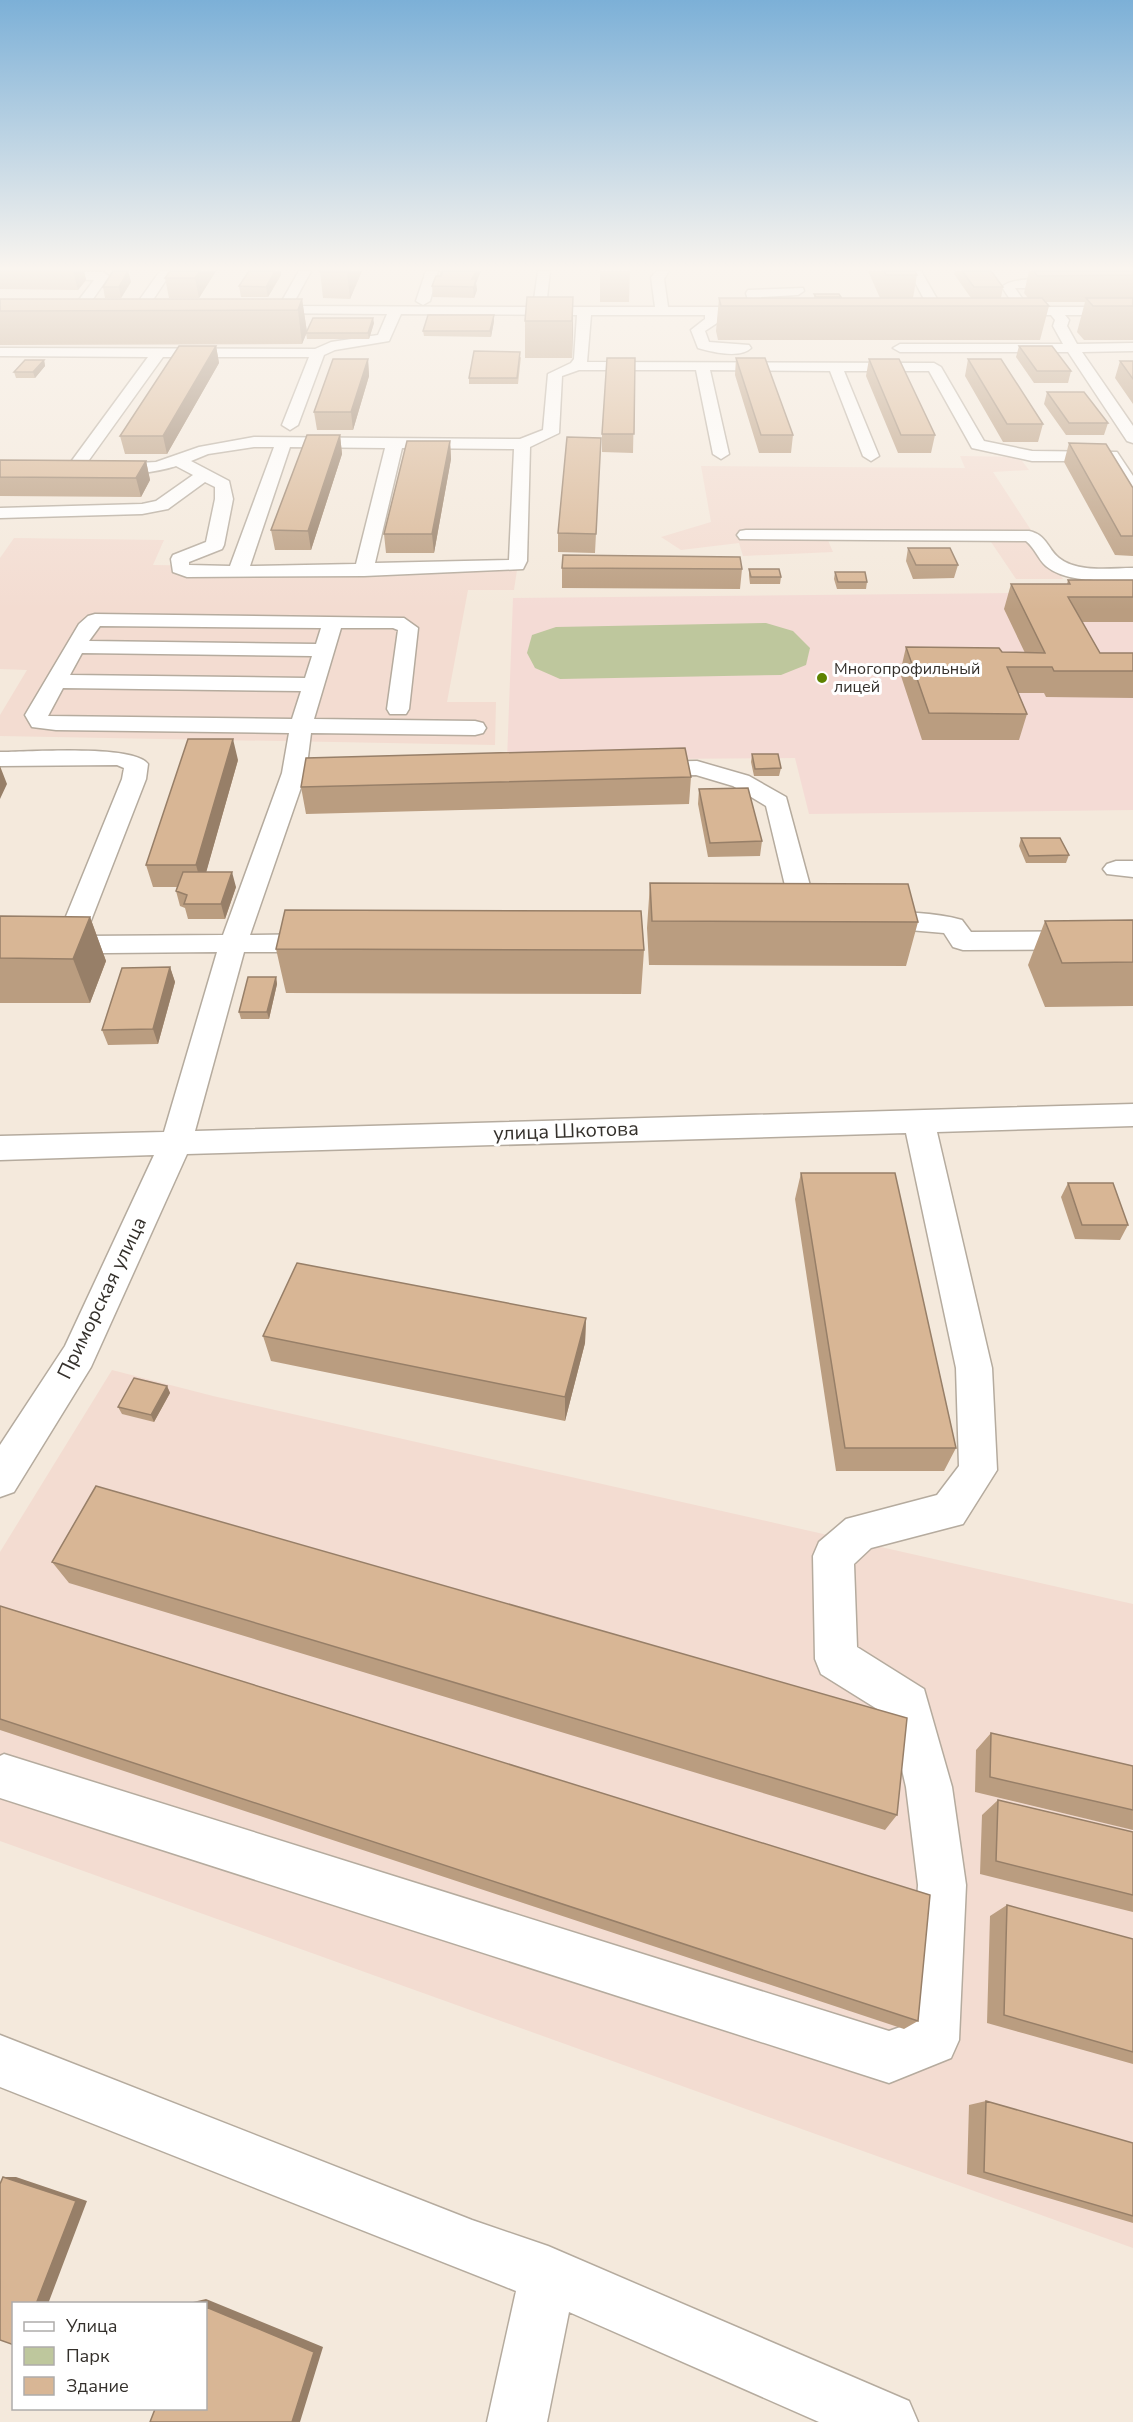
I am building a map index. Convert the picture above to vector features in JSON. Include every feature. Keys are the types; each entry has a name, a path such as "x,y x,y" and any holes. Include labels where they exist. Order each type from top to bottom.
{"street":[{"path":"73,470 136,384"},
{"path":"238,572 306,384"},
{"path":"52,470 138,469 179,461 205,450 254,442 287,433 394,442 522,444 551,433 554,384"},
{"path":"706,384 721,454"},
{"path":"842,384 871,456"},
{"path":"944,384 978,445 1032,456 1111,456 1133,451"},
{"path":"1096,384 1133,438"},
{"path":"364,570 394,442"},
{"path":"179,461 222,484 224,500 215,545 180,559 180,568 194,573 516,565 522,444"},
{"path":"1111,456 1133,489"},
{"path":"0,513 152,507 162,505 204,475"},
{"path":"746,535 1029,536 1039,540 1051,561 1074,571 1133,574"},
{"path":"398,709 408,628 397,622 95,620 86,628 36,715 40,722 475,728"},
{"name":"Приморская улица","path":"0,1479 78,1356 176,1143 233,944 305,773 301,725 333,622"},
{"path":"76,647 324,650"},
{"path":"56,681 314,685"},
{"path":"0,759 119,758 136,764 134,779 68,945"},
{"path":"626,769 698,768 741,781 777,802 818,919 920,921 953,926 963,941 1133,940"},
{"path":"0,945 352,942"},
{"name":"улица Шкотова","path":"0,1148 1133,1115"},
{"path":"4,1777 889,2057 933,2040 942,1885 929,1787 919,1739 909,1704 836,1659 833,1567 833,1556 860,1532 949,1510 978,1470 974,1368 918,1121"},
{"path":"0,2061 472,2248 548,2274 888,2422"},
{"path":"517,2422 548,2274"}],"shaded area":[{"path":"960,456 1019,457 1029,470 993,472 1063,579 1016,579 989,539 827,538 833,552 743,556 739,543 681,550 661,537 711,522 701,466 965,468"},
{"path":"14,538 164,540 153,565 517,570 514,590 468,590 447,702 496,702 495,745 0,736 0,715 27,670 0,669 0,558"},
{"name":"Многопрофильный лицей","path":"1133,592 1133,810 809,814 795,758 507,760 513,598"},
{"path":"112,1370 213,1396 1133,1604 1133,2248 0,1841 0,1552"}],"green space":[{"path":"766,623 793,631 810,648 806,665 781,675 560,679 535,668 527,653 532,635 556,627"}],"building":[{"path":"154,384 194,384 163,436 120,436"},
{"path":"324,384 360,384 351,412 314,412"},
{"path":"605,384 635,384 634,434 602,434"},
{"path":"744,384 774,384 793,435 761,435"},
{"path":"880,384 911,384 935,435 901,435"},
{"path":"983,384 1017,384 1043,424 1007,424"},
{"path":"1047,392 1084,392 1108,423 1069,423"},
{"path":"307,435 340,435 308,531 271,530"},
{"path":"567,437 601,438 596,534 558,533"},
{"path":"407,441 450,441 432,534 384,534"},
{"path":"1069,443 1106,444 1133,488 1133,536 1121,536"},
{"path":"0,460 146,461 136,478 0,477"},
{"path":"908,548 950,548 958,565 916,565"},
{"path":"563,555 740,557 742,569 562,568"},
{"path":"749,569 779,569 781,577 751,577"},
{"path":"835,572 865,572 867,582 838,582"},
{"path":"1068,580 1133,580 1133,597 1068,597 1100,653 1133,653 1133,671 1054,671 1052,667 1007,667 1027,714 929,713 906,647 999,648 1002,652 1045,653 1011,584 1070,584"},
{"path":"188,739 233,739 196,865 146,865"},
{"path":"685,748 691,777 301,787 306,758"},
{"path":"752,754 778,754 781,768 755,769"},
{"path":"748,788 762,841 710,843 699,789"},
{"path":"1021,838 1060,838 1069,855 1029,856"},
{"path":"183,872 232,872 221,904 184,904 187,895 176,891"},
{"path":"650,883 908,884 918,922 652,921"},
{"path":"285,910 641,911 644,950 276,949"},
{"path":"0,916 90,917 73,959 0,958"},
{"path":"1133,920 1133,962 1062,963 1045,921"},
{"path":"170,967 153,1029 102,1030 122,968"},
{"path":"248,977 276,977 267,1012 239,1012"},
{"path":"801,1173 895,1173 956,1448 845,1448"},
{"path":"1068,1183 1113,1183 1128,1225 1082,1225"},
{"path":"297,1263 586,1318 565,1397 263,1336"},
{"path":"134,1378 167,1386 151,1415 118,1407"},
{"path":"96,1486 907,1718 897,1815 52,1562"},
{"path":"0,1606 930,1895 918,2021 0,1719"},
{"path":"991,1733 1133,1766 1133,1810 990,1777"},
{"path":"998,1800 1133,1832 1133,1895 996,1861"},
{"path":"1007,1905 1133,1939 1133,2052 1004,2015"},
{"path":"986,2101 1133,2143 1133,2216 984,2172"},
{"path":"3,2177 76,2201 37,2302 12,2302 12,2344 0,2340 0,2184"},
{"path":"207,2307 314,2352 292,2422 150,2422 155,2410 207,2410"}],"place":[{"name":"Многопрофильный лицей","path":"822,678"}]}
